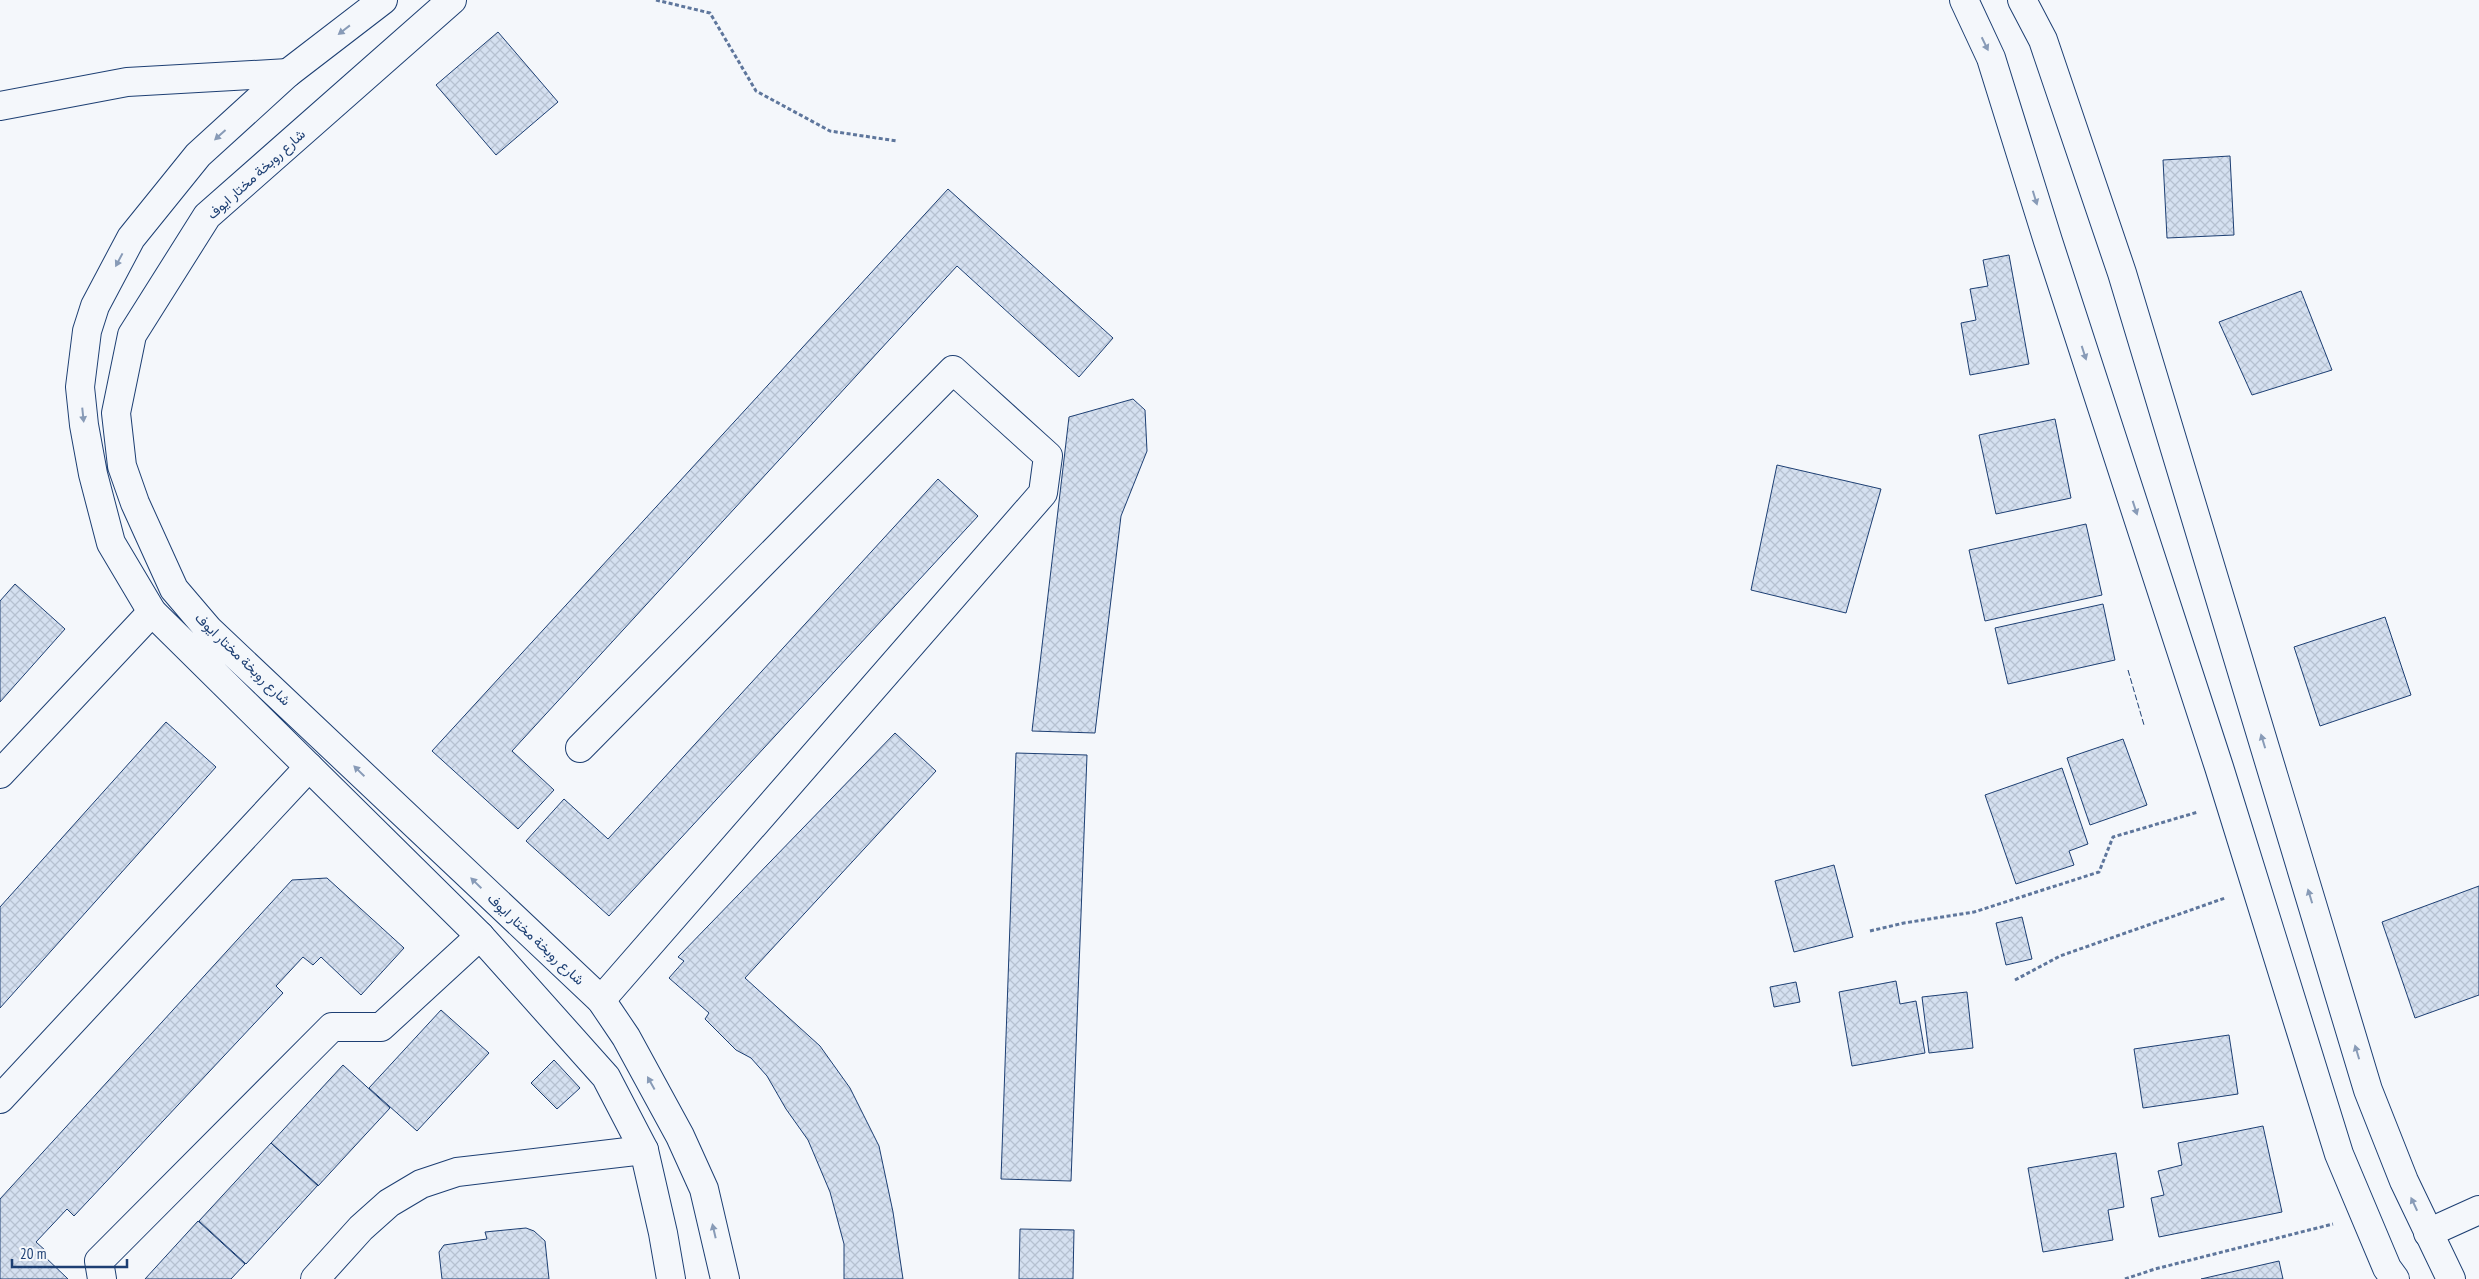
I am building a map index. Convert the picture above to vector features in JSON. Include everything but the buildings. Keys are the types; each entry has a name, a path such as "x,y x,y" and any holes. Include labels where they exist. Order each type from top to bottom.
{"street":[{"path":"383,0 288,73 198,156 158,201 131,238 95,306 87,331 80,387 93,474 111,543 152,612 480,936 606,1077 644,1150 663,1233 670,1279"},
{"name":"شارع روبخة مختار ايوف","path":"452,0 207,216 132,335 116,413 122,466 136,503 174,589 209,630 601,1000 626,1037 680,1136 704,1190 725,1279"},
{"path":"1964,0 1992,58 2048,241 2230,802 2340,1154 2387,1268 2395,1279"},
{"path":"2022,0 2043,40 2122,273 2368,1090 2404,1181 2451,1279"},
{"path":"0,106 127,82 288,73"},
{"path":"580,748 953,370 1048,456 1043,493 601,1000"},
{"path":"0,774 152,612"},
{"path":"0,1099 309,767"},
{"path":"102,1279 99,1261 332,1027 381,1027 480,936"},
{"path":"315,1279 361,1228 389,1203 422,1184 457,1172 644,1150"},
{"path":"2428,1233 2479,1210"}],"path":[{"path":"656,0 710,13 756,91 830,131 898,141"},
{"path":"1870,931 1904,923 1974,912 2099,872 2113,838 2230,802"},
{"path":"2015,980 2060,956 2256,887"},
{"path":"2125,1279 2155,1269 2365,1216"}],"fence":[{"path":"2128,670 2144,725"}]}
